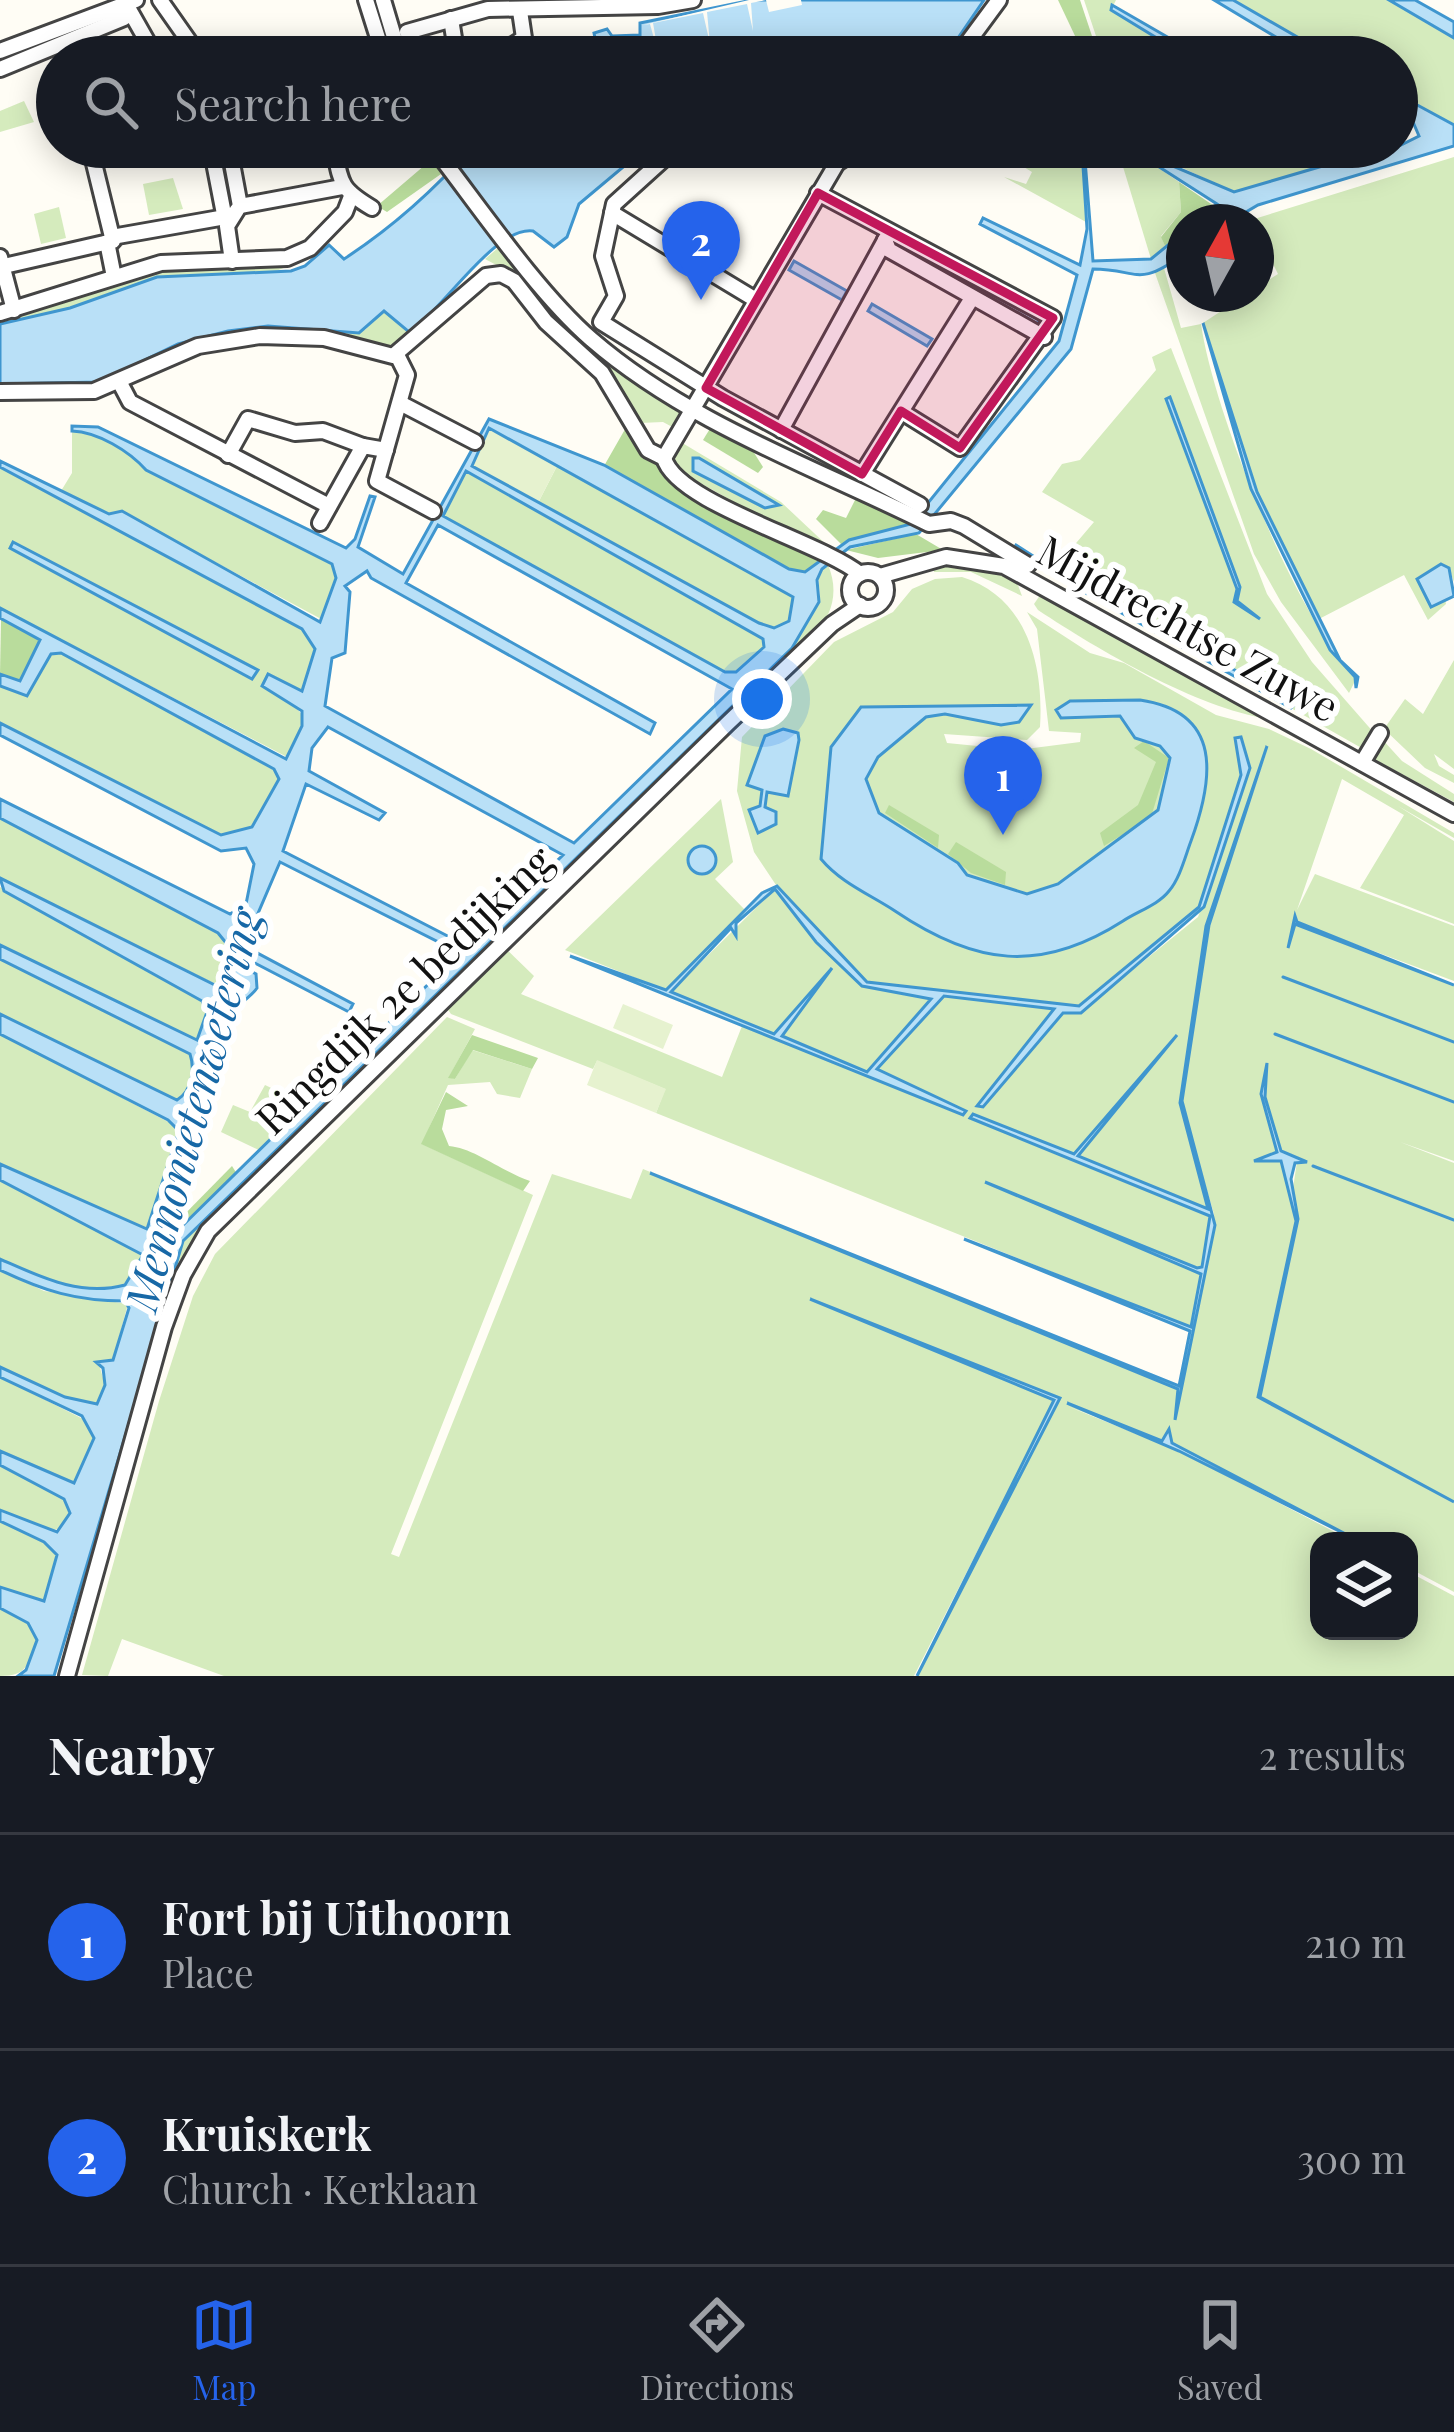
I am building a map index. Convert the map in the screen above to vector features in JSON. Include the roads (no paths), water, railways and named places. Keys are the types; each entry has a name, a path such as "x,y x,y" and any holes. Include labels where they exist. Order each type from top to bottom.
{"street":[{"path":"124,0 144,36"},
{"path":"37,36 124,0 136,0"},
{"path":"160,0 185,36"},
{"path":"366,0 377,36"},
{"path":"383,0 394,36"},
{"path":"407,32 487,5 520,11 693,0"},
{"path":"972,36 999,0"},
{"path":"520,11 524,36"},
{"path":"81,36 124,18"},
{"path":"451,19 454,36"},
{"path":"0,51 36,36"},
{"path":"0,69 36,55"},
{"path":"95,168 114,277"},
{"path":"218,168 232,212"},
{"path":"230,168 232,212 227,226 232,261"},
{"path":"339,168 346,193 328,230 310,248 287,258 161,263 7,312 1,264 232,212 346,193 372,208"},
{"name":"Mijdrechtse Zuwe","path":"450,168 604,349 693,409 916,510"},
{"path":"653,168 620,196 612,213 756,300"},
{"path":"664,458 833,168"},
{"path":"818,193 887,237 889,250 1044,337"},
{"name":"Mijdrechtse Zuwe","path":"612,213 603,256 616,296 601,322 706,388 862,475 916,510 928,524 951,520 1028,565"},
{"path":"781,430 887,237 898,231 1053,318 1044,337 960,448 902,412"},
{"path":"397,355 486,277 501,274 514,281 545,322 602,373 648,451 664,458 671,473 830,557 856,590 883,582"},
{"path":"862,475 972,298"},
{"path":"0,392 82,393 120,383 198,346 260,336 325,338 397,355 407,371 377,481 433,512"},
{"path":"120,383 130,401 329,506"},
{"path":"400,403 475,442"},
{"path":"228,455 248,419 296,434 323,431 386,450"},
{"path":"320,523 363,446"},
{"name":"Mijdrechtse Zuwe","path":"856,590 879,604 883,582 916,565 958,556 1004,566 1454,810"},
{"name":"Ringdijk 2e bedijking","path":"67,1676 164,1327 183,1274 208,1231 832,623 856,590"},
{"path":"1362,763 1380,733"}],"water":[{"path":"752,0 769,0 772,8 797,0 984,0 959,36 612,36 640,35 640,23"},
{"path":"1214,0 1233,0 1296,36 1274,36"},
{"path":"1389,0 1415,0 1454,22 1454,38"},
{"path":"1112,5 1166,36 1154,36 1111,10"},
{"path":"1418,105 1454,125 1454,146 1418,157"},
{"path":"452,168 622,168 579,204 567,237 554,247 533,231 503,241 409,332 384,311 359,333 268,326 228,331 178,344 99,382 0,384 0,324 70,308 157,277 291,271 305,266 329,245 344,259"},
{"name":"Mennonietenwetering","path":"1086,168 1093,261 1151,259 1166,247 1166,266 1138,275 1093,269 1071,349 919,533 850,547 822,569 817,580 819,602 792,648 183,1241 54,1676 18,1676 26,1670 37,1640 28,1623 0,1608 0,1587 44,1601 57,1555 44,1542 0,1521 0,1510 57,1532 70,1513 64,1499 0,1465 0,1451 74,1483 94,1438 82,1416 0,1377 0,1367 65,1397 97,1404 105,1385 103,1368 96,1362 113,1360 129,1308 125,1301 76,1297 31,1284 0,1270 0,1259 61,1283 92,1289 125,1285 143,1255 0,1180 0,1164 147,1229 179,1131 168,1120 0,1034 0,1014 177,1100 189,1085 192,1066 190,1054 0,959 0,945 197,1040 207,1012 202,1001 4,891 0,878 217,986 224,982 231,949 218,933 0,818 0,799 230,914 246,904 254,864 246,848 221,851 0,735 0,723 221,835 252,827 279,779 274,769 61,653 51,654 27,696 0,686 0,674 20,681 40,640 0,618 0,608 286,759 302,726 302,711 262,686 268,674 302,691 315,649 302,629 0,467 0,461 109,514 122,511 320,622 336,578 332,564 146,470 112,444 72,431 72,426 98,427 346,548 355,539 370,496 375,497 358,547 403,574 489,419 604,465 789,569 805,572 849,540 911,524 1059,341 1077,275 980,224 983,218 1080,265 1087,229","holes":["489,428 793,597 789,621 774,628 759,623 472,466","466,471 763,639 764,647 736,672 725,672 443,516","438,525 732,689 574,843 325,706 332,658 345,653 350,592 345,586 367,571 371,578 650,734 655,723 406,583","328,727 563,855 467,946 283,851 306,784 379,820 385,813 309,771 312,748","280,862 460,953 173,1235 179,1187 209,1087 239,1008 257,988 256,974 245,968 249,960 349,1012 353,1004 244,946"]},
{"path":"1161,168 1177,168 1234,192 1316,168 1381,168 1261,204 1217,204"},
{"path":"901,244 1039,320 1037,325 899,248"},
{"path":"794,261 847,291 842,300 789,270"},
{"path":"872,304 932,339 927,346 868,311"},
{"path":"1203,323 1257,492 1340,660 1358,677 1356,688 1355,677 1330,650 1251,489"},
{"path":"1170,397 1240,587 1237,601 1260,619 1234,602 1237,589 1166,399"},
{"path":"693,458 779,505 765,508 693,471"},
{"path":"13,542 258,670 252,679 10,548"},
{"path":"1016,545 1295,704 1291,708 1050,573 1013,550"},
{"path":"1441,564 1449,568 1454,596 1431,607 1417,579"},
{"path":"1140,700 1167,707 1199,733 1207,772 1204,794 1182,867 1169,891 1093,938 1035,955 980,952 924,929 846,882 821,859 831,747 861,707 1031,705 1019,722 1001,725 945,714 926,717 878,757 866,779 879,813 958,863 967,875 1027,894 1058,884 1158,810 1170,758 1160,746 1135,738 1120,716 1061,718 1056,710 1070,701"},
{"path":"783,729 798,733 799,740 788,796 767,792 765,807 776,812 776,824 758,833 749,810 760,806 762,790 747,785 765,736"},
{"path":"1241,737 1250,768 1204,907 1081,1013 1063,1013 983,1107 977,1106 1054,1009 944,996 877,1069 966,1111 963,1115 570,956 666,990 762,893 777,886 867,982 1079,1006 1199,907 1241,775 1235,738","holes":["775,889 816,942 862,986 931,999 867,1072 782,1036 832,968 774,1034 671,992 731,928 736,936 736,923"]},
{"path":"1267,746 1209,925 1182,1101 1215,1225 1175,1420 1178,1389 650,1173 1179,1386 1190,1331 964,1239 1191,1327 1201,1274 985,1182 1197,1268 1202,1267 1210,1216 970,1118 973,1114 1074,1154 1177,1035 1078,1156 1208,1209 1180,1103 1206,926"},
{"path":"702,846 712,850 716,860 712,870 702,874 692,870 688,860 692,850"},
{"path":"1295,916 1297,922 1454,985 1295,924 1288,948"},
{"path":"1267,1063 1265,1097 1281,1151 1307,1162 1295,1163 1291,1179 1298,1219 1260,1397 1454,1502 1258,1397 1296,1221 1281,1161 1254,1161 1277,1152 1261,1094"},
{"path":"810,1299 1060,1398 917,1676 1054,1400"},
{"path":"1067,1403 1162,1441 1169,1429 1172,1443 1342,1532 1341,1532 1179,1451"}],"waterway":[{"path":"1283,977 1454,1042"},
{"path":"1275,1034 1454,1102"},
{"path":"1313,1166 1454,1220"}],"place":[{"name":"Kruiskerk","path":"701,300"},
{"name":"Fort bij Uithoorn","path":"1003,835"}]}
